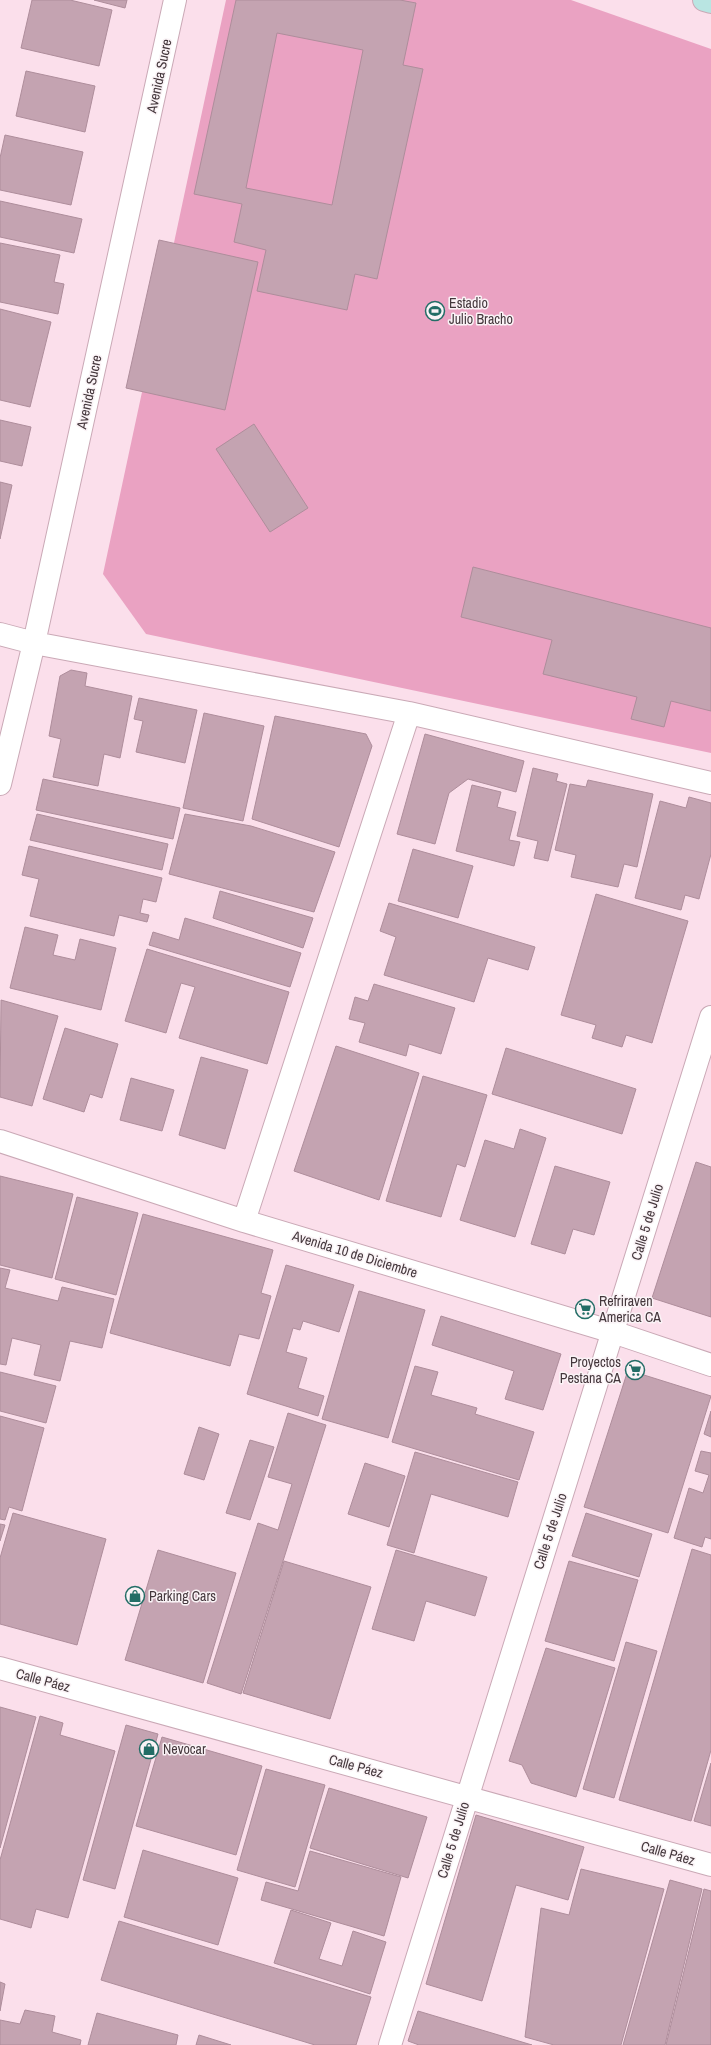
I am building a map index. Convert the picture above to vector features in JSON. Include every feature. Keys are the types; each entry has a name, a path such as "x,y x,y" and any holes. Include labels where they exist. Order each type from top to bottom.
{"street":[{"name":"Avenida Sucre","path":"0,784 34,643 175,0"},
{"path":"704,0 711,2"},
{"path":"0,634 34,643 409,713 711,783"},
{"path":"244,1221 409,713"},
{"name":"Calle 5 de Julio","path":"390,2045 466,1797 711,1017"},
{"name":"Avenida 10 de Diciembre","path":"0,1140 244,1221 613,1332 711,1365"},
{"name":"Calle Páez","path":"0,1668 711,1865"}],"shaded area":[{"name":"Estadio Julio Bracho","path":"226,0 571,0 711,49 711,753 146,634 103,574"}],"building":[{"path":"32,0 70,0 112,10 99,66 21,48"},
{"path":"94,0 127,0 125,8"},
{"path":"236,0 400,0 416,3 403,65 423,69 377,279 355,274 347,310 257,291 266,250 234,242 242,204 194,194","holes":["277,33 363,50 332,205 246,188"]},
{"path":"26,71 95,86 85,132 16,116"},
{"path":"5,135 83,152 71,205 0,190 0,158"},
{"path":"0,201 82,219 74,253 0,237"},
{"path":"159,240 258,262 225,410 126,388"},
{"path":"0,243 60,255 54,282 64,284 58,314 0,302"},
{"path":"0,309 51,322 30,407 0,400"},
{"path":"0,420 31,427 22,466 0,461"},
{"path":"254,424 308,508 270,532 216,449"},
{"path":"0,482 12,485 0,539"},
{"path":"473,567 711,628 711,711 671,701 664,727 631,719 637,697 543,674 552,640 461,617"},
{"path":"71,670 87,673 85,686 132,696 120,758 104,754 98,786 53,777 61,739 49,736 60,676"},
{"path":"139,698 197,710 185,763 136,752 143,721 134,719"},
{"path":"204,713 264,726 243,821 183,808"},
{"path":"275,716 366,734 372,746 339,847 252,819"},
{"path":"425,734 524,761 516,792 468,779 449,793 435,844 397,834"},
{"path":"533,768 558,774 556,781 567,784 548,861 534,858 538,841 517,836"},
{"path":"43,779 180,808 173,839 36,810"},
{"path":"588,780 653,794 637,867 624,864 618,887 571,877 576,855 555,850 570,784 586,787"},
{"path":"472,785 501,792 497,807 516,812 509,840 520,842 514,866 456,851"},
{"path":"689,797 711,803 711,854 699,899 685,895 681,910 635,898 660,801 686,808"},
{"path":"37,814 168,844 162,870 30,840"},
{"path":"185,814 251,826 335,852 314,912 169,874"},
{"path":"29,846 162,878 156,902 143,899 140,913 149,915 147,922 119,915 114,936 30,916 39,879 22,875"},
{"path":"413,849 473,866 458,918 398,901"},
{"path":"220,891 313,918 303,948 213,918"},
{"path":"596,894 688,921 652,1043 626,1035 622,1047 592,1038 596,1025 561,1015"},
{"path":"389,903 535,947 528,970 488,958 474,1002 384,975 396,937 380,931"},
{"path":"185,918 301,953 290,987 149,945 153,932 179,940"},
{"path":"25,927 58,935 53,955 75,960 80,939 116,948 101,1010 10,988"},
{"path":"147,949 289,992 267,1064 179,1038 195,987 181,983 166,1033 125,1021"},
{"path":"374,984 455,1008 441,1054 409,1044 406,1056 359,1042 365,1023 349,1019 355,997 368,1001"},
{"path":"1,1000 58,1016 32,1106 0,1097"},
{"path":"65,1028 118,1044 102,1098 90,1094 84,1112 43,1099"},
{"path":"336,1046 419,1073 379,1200 294,1171"},
{"path":"506,1048 636,1089 622,1134 492,1094"},
{"path":"201,1057 248,1070 225,1149 179,1135"},
{"path":"423,1076 487,1095 465,1167 457,1164 441,1217 386,1201"},
{"path":"131,1078 174,1090 162,1131 120,1120"},
{"path":"520,1129 546,1138 515,1237 460,1220 485,1140 514,1149"},
{"path":"696,1162 711,1167 711,1317 652,1298"},
{"path":"555,1166 610,1182 594,1235 573,1229 565,1254 531,1244"},
{"path":"0,1176 73,1194 52,1278 0,1265"},
{"path":"77,1197 138,1213 116,1295 55,1279"},
{"path":"143,1214 273,1250 261,1293 271,1296 259,1339 239,1334 230,1366 110,1333"},
{"path":"286,1265 354,1285 339,1332 303,1321 300,1330 293,1328 286,1352 307,1358 298,1388 324,1396 318,1416 247,1394"},
{"path":"0,1268 10,1270 5,1288 58,1301 62,1287 114,1299 102,1348 70,1341 60,1381 34,1375 41,1345 12,1338 6,1365 0,1364"},
{"path":"359,1291 425,1310 388,1438 322,1419"},
{"path":"441,1316 561,1354 543,1410 505,1399 514,1371 432,1345"},
{"path":"415,1366 438,1372 431,1395 477,1408 475,1414 534,1432 519,1480 392,1442"},
{"path":"628,1370 711,1396 668,1533 584,1507"},
{"path":"0,1372 56,1386 46,1423 0,1411"},
{"path":"711,1411 711,1437 704,1434"},
{"path":"288,1413 326,1425 241,1694 207,1683 258,1523 278,1530 292,1484 268,1477"},
{"path":"0,1416 44,1428 22,1511 9,1507 5,1520 0,1519"},
{"path":"199,1427 219,1434 204,1480 184,1474"},
{"path":"250,1440 274,1447 250,1520 226,1513"},
{"path":"701,1451 711,1453 711,1539 705,1537 702,1547 674,1538 689,1488 703,1493 709,1475 695,1471"},
{"path":"415,1452 518,1482 508,1517 431,1494 414,1553 387,1545"},
{"path":"365,1463 405,1476 389,1527 348,1514"},
{"path":"13,1513 106,1539 77,1645 0,1624 0,1558"},
{"path":"586,1513 652,1534 639,1577 572,1556"},
{"path":"0,1524 5,1525 0,1541"},
{"path":"692,1549 711,1555 711,1750 691,1821 619,1800"},
{"path":"158,1550 236,1573 203,1683 125,1660"},
{"path":"396,1550 487,1577 475,1616 426,1601 414,1641 372,1629"},
{"path":"284,1561 371,1587 330,1719 243,1693"},
{"path":"569,1561 638,1580 614,1661 545,1641"},
{"path":"626,1642 657,1651 614,1798 583,1789"},
{"path":"546,1648 615,1668 576,1797 531,1783 522,1765 509,1761"},
{"path":"0,1707 36,1717 0,1848"},
{"path":"40,1716 63,1723 60,1735 115,1751 68,1918 36,1909 31,1928 0,1919 0,1860"},
{"path":"126,1725 158,1734 115,1889 83,1880"},
{"path":"162,1737 262,1766 236,1855 136,1826"},
{"path":"711,1763 711,1826 694,1821"},
{"path":"266,1769 325,1785 295,1887 237,1870"},
{"path":"329,1788 427,1817 408,1878 310,1848"},
{"path":"476,1815 584,1847 568,1900 516,1885 482,2001 426,1984"},
{"path":"143,1850 238,1878 218,1945 124,1917"},
{"path":"310,1851 401,1877 384,1936 261,1900 266,1882 298,1891"},
{"path":"581,1869 664,1889 621,2045 554,2045 525,2037 541,1908 569,1915"},
{"path":"670,1880 702,1889 665,2045 623,2045"},
{"path":"704,1889 711,1891 711,2045 666,2045"},
{"path":"291,1910 331,1923 319,1959 342,1966 353,1931 386,1942 370,1994 274,1963"},
{"path":"119,1921 371,1997 356,2045 315,2045 101,1980"},
{"path":"0,1982 5,1984 0,2011"},
{"path":"25,2010 55,2016 52,2032 81,2040 80,2045 0,2045 0,2020 20,2024"},
{"path":"418,2011 532,2045 419,2045 408,2041"},
{"path":"97,2013 178,2035 176,2045 88,2045"},
{"path":"199,2035 231,2045 196,2045"}],"place":[{"name":"Estadio Julio Bracho","path":"435,311"},
{"name":"Refriraven America CA","path":"585,1309"},
{"name":"Proyectos Pestana CA","path":"635,1370"},
{"name":"Parking Cars","path":"135,1596"},
{"name":"Nevocar","path":"149,1749"}]}
